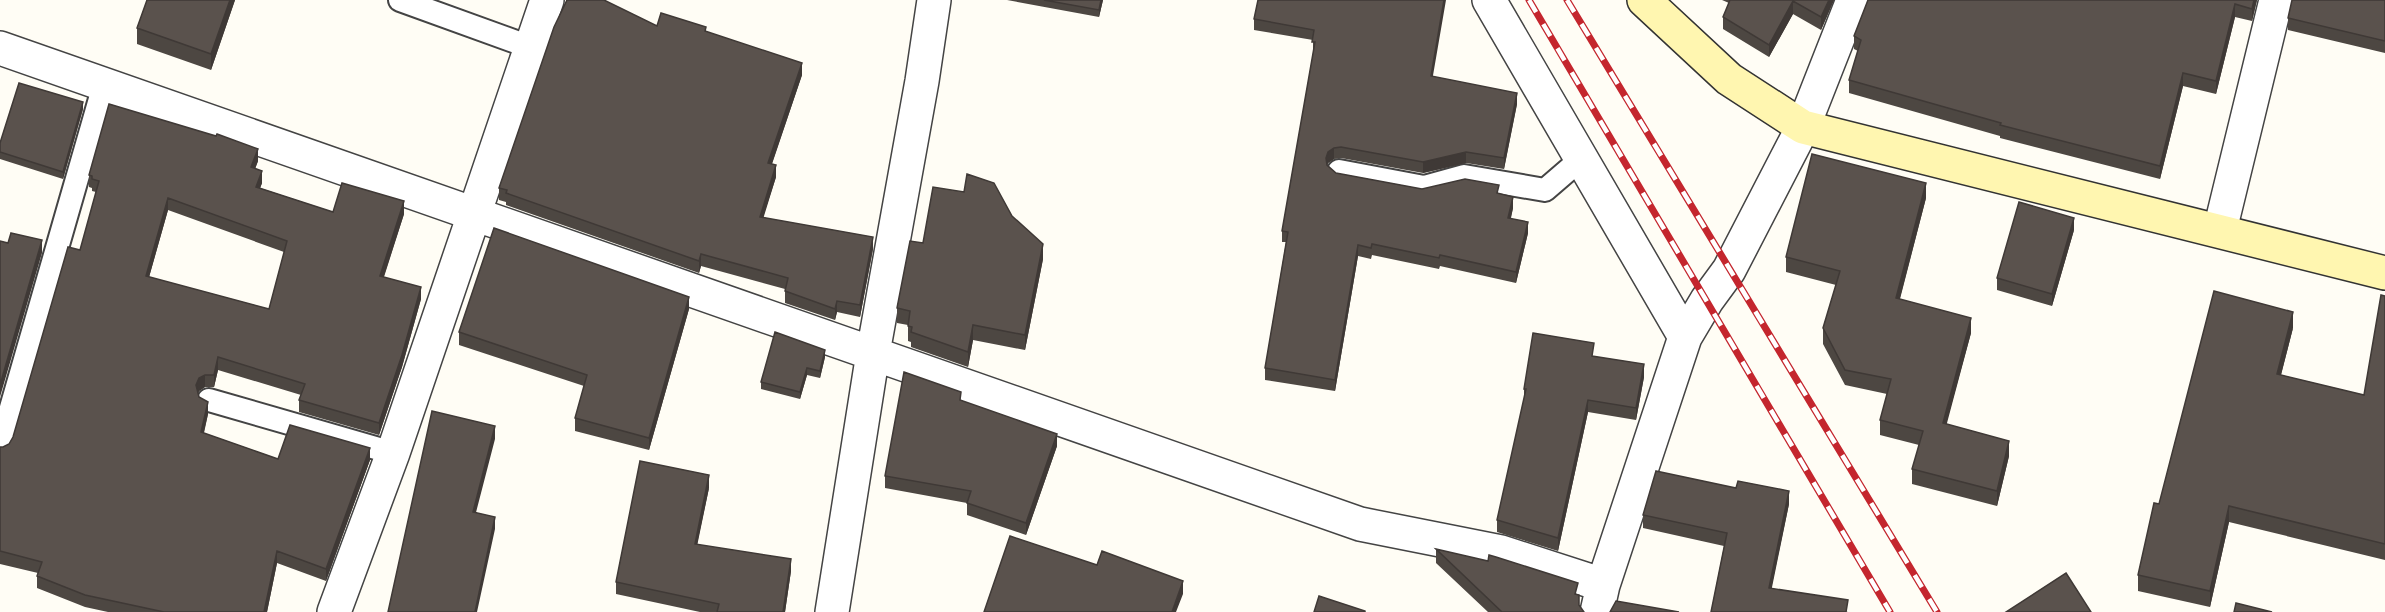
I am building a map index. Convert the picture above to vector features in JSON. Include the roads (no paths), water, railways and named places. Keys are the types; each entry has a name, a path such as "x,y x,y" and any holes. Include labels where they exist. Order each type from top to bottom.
{"street":[{"path":"334,612 393,453 547,0"},
{"path":"832,612 873,352 922,81 934,0"},
{"path":"1489,0 1685,338"},
{"path":"1644,0 1729,79 1803,127 2385,273"},
{"path":"0,48 1360,524 1501,552 1600,598 1685,338 1707,300 1729,270 1803,127 1853,0"},
{"path":"2220,230 2276,0"}],"lane":[{"path":"400,0 530,47"},
{"path":"0,446 104,85"},
{"path":"1339,171 1424,187 1464,176 1545,190 1581,159"},
{"path":"208,400 393,453"}],"railway":[{"path":"1529,0 1890,612"},
{"path":"1567,0 1937,612"}]}
